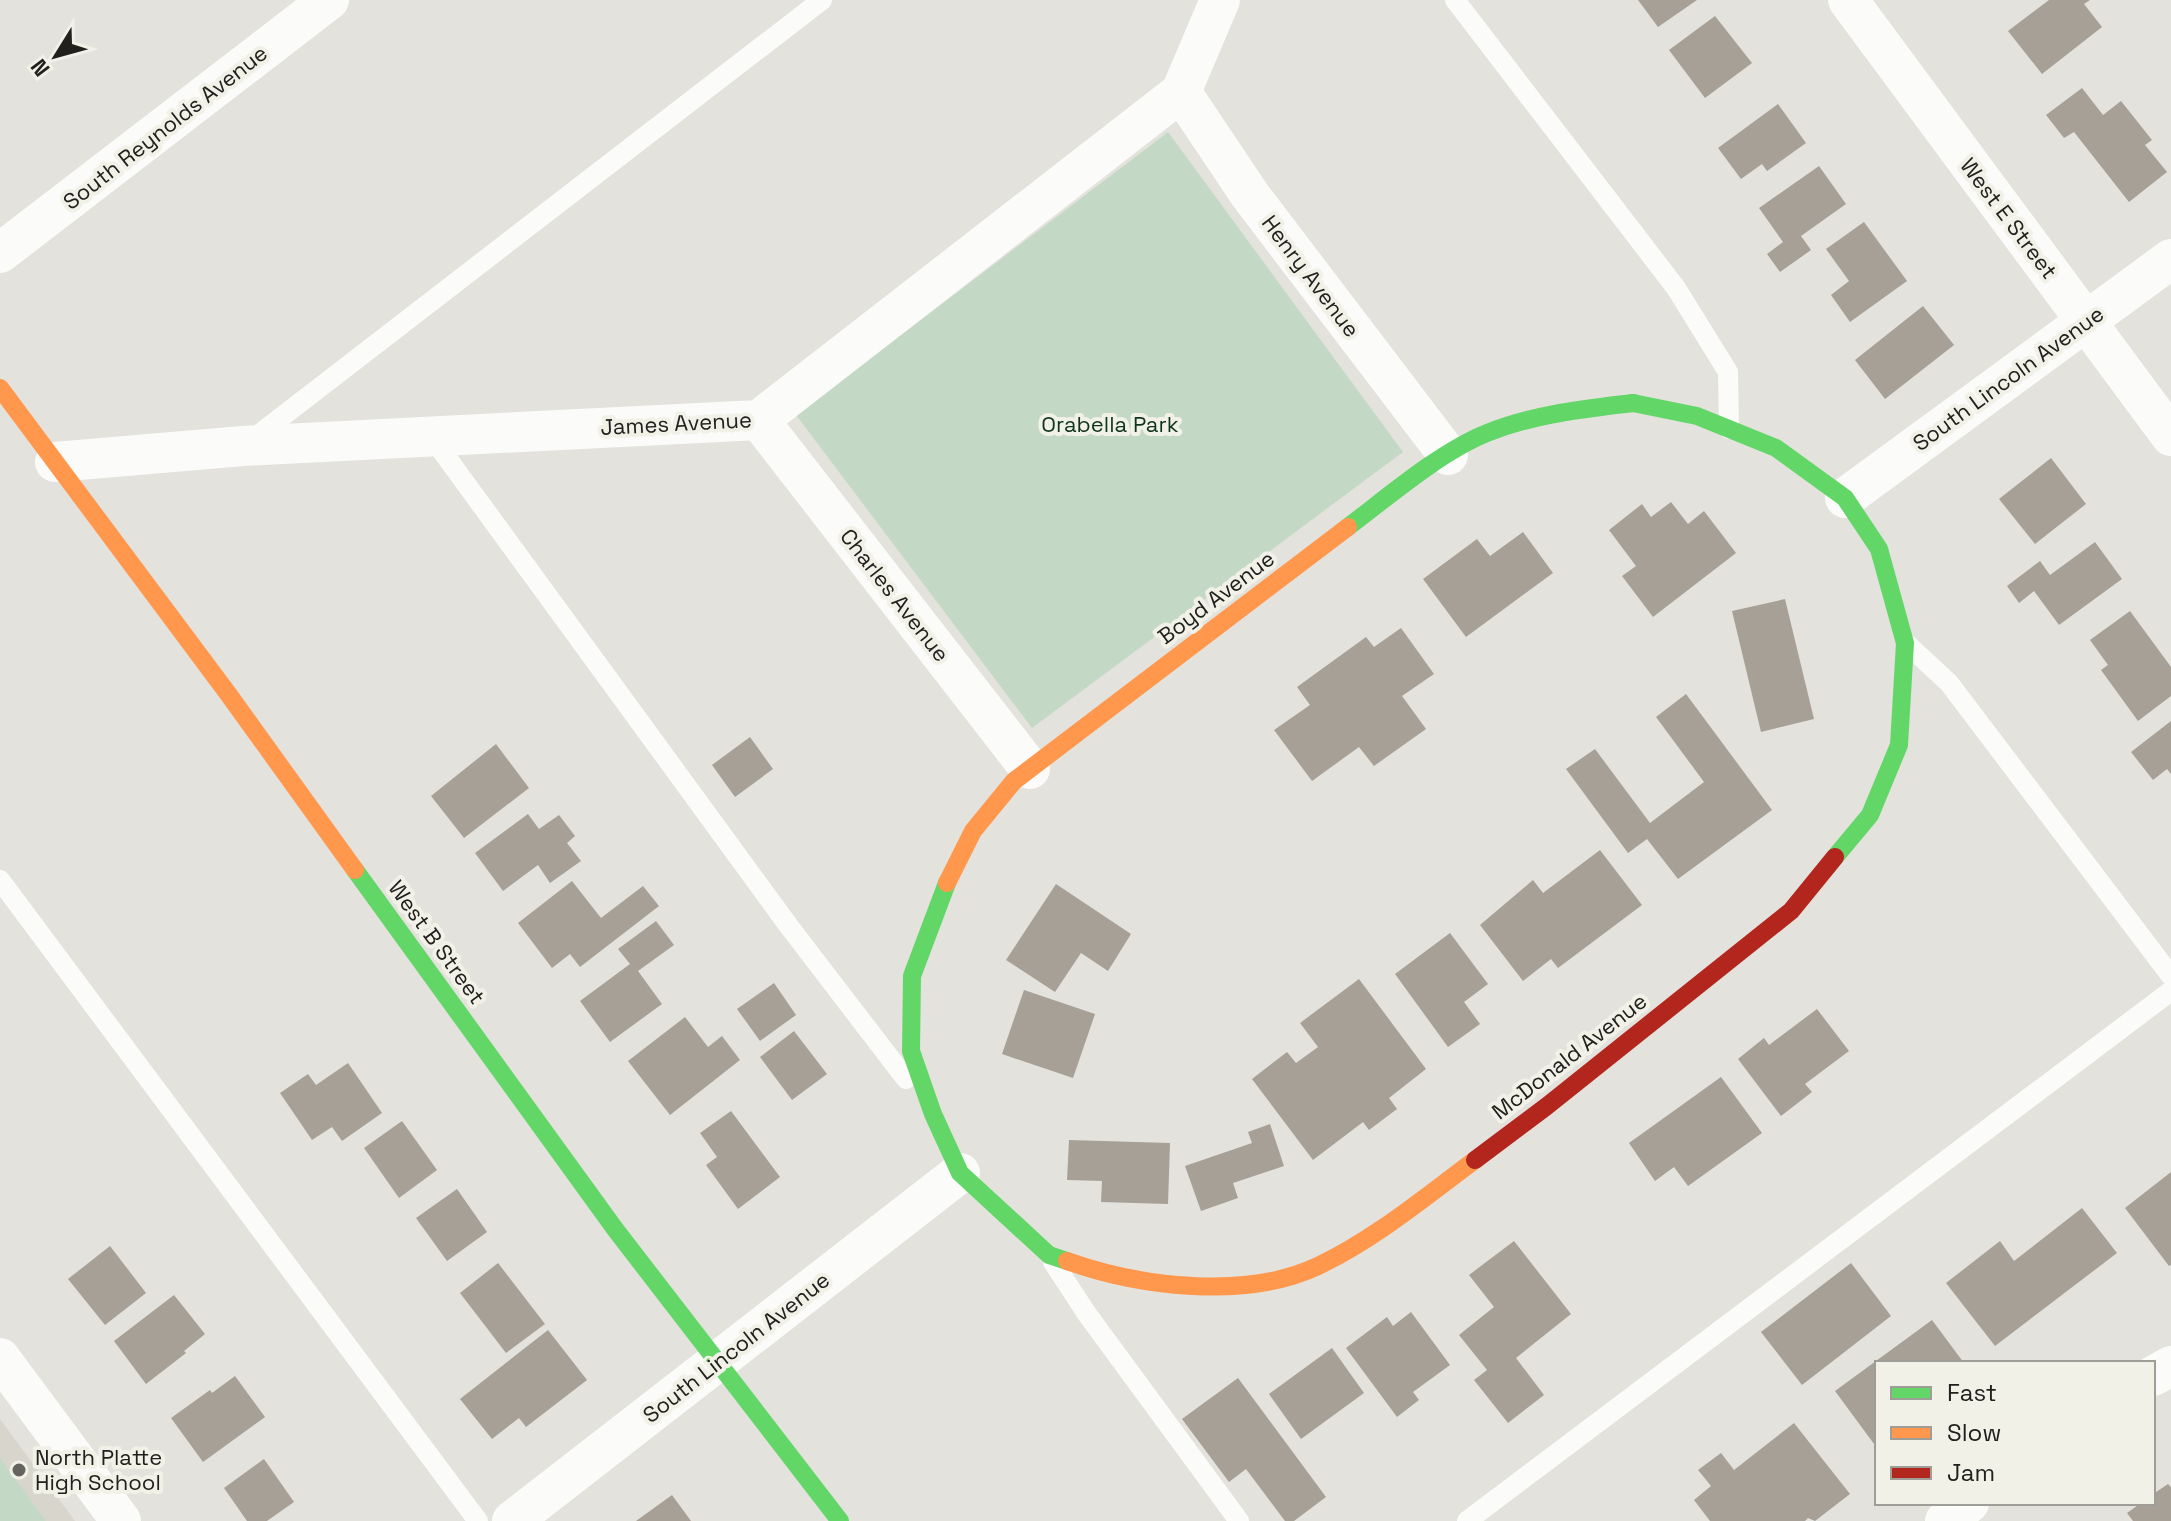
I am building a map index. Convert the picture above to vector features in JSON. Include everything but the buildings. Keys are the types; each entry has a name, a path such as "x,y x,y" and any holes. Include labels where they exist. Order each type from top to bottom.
{"street":[{"name":"South Reynolds Avenue","path":"0,253 329,0"},
{"name":"James Avenue","path":"55,462 243,446 759,420 1181,92 1220,0"},
{"name":"West E Street","path":"1848,0 2171,436"},
{"name":"Henry Avenue","path":"1181,92 1250,195 1448,455"},
{"name":"South Lincoln Avenue","path":"1845,498 2171,259"},
{"name":"West B Street","path":"0,388 229,695 615,1229 840,1521"},
{"name":"Boyd Avenue","path":"960,1173 933,1114 911,1051 912,976 945,886 973,831 1014,781 1424,469 1486,433 1562,411 1633,403 1697,416 1776,448 1845,498"},
{"name":"Charles Avenue","path":"759,420 1030,769"},
{"name":"McDonald Avenue","path":"960,1173 1049,1255 1106,1275 1178,1284 1253,1286 1316,1267 1374,1235 1547,1106 1791,911 1870,815 1899,745 1905,643 1879,549 1845,498"},
{"name":"South Lincoln Avenue","path":"512,1521 960,1173"},
{"path":"0,1358 121,1521"},
{"path":"1945,1521 1966,1505"}],"lane":[{"path":"243,446 822,0"},
{"path":"1455,0 1676,288 1728,372 1729,429"},
{"path":"430,435 788,925 933,1114"},
{"path":"1905,643 1949,683 2171,976"},
{"path":"0,880 478,1521"},
{"path":"1467,1521 2171,991"},
{"path":"1049,1255 1087,1314 1239,1521"}],"shaded area":[{"name":"North Platte High School","path":"0,1419 75,1521 0,1521"}],"green space":[{"name":"Orabella Park","path":"1168,132 1403,452 1032,728 796,415"},
{"path":"0,1458 46,1521 0,1521"}],"traffic: fast":[{"path":"1633,403 1697,416 1776,448 1845,498 1879,549 1905,643 1899,745 1870,815 1835,857"},
{"path":"1348,527 1433,463 1487,433 1541,417 1633,403"},
{"path":"355,870 615,1229 840,1521"},
{"path":"947,883 912,976 911,1051 933,1114 960,1173 1049,1255 1067,1261"}],"traffic: slow":[{"path":"0,388 355,870"},
{"path":"947,883 973,831 1014,781 1348,527"},
{"path":"1067,1261 1127,1278 1193,1286 1259,1283 1290,1277 1360,1243 1475,1160"}],"traffic: jam":[{"path":"1475,1160 1791,911 1835,857"}],"place":[{"name":"North Platte High School","path":"19,1470"}]}
